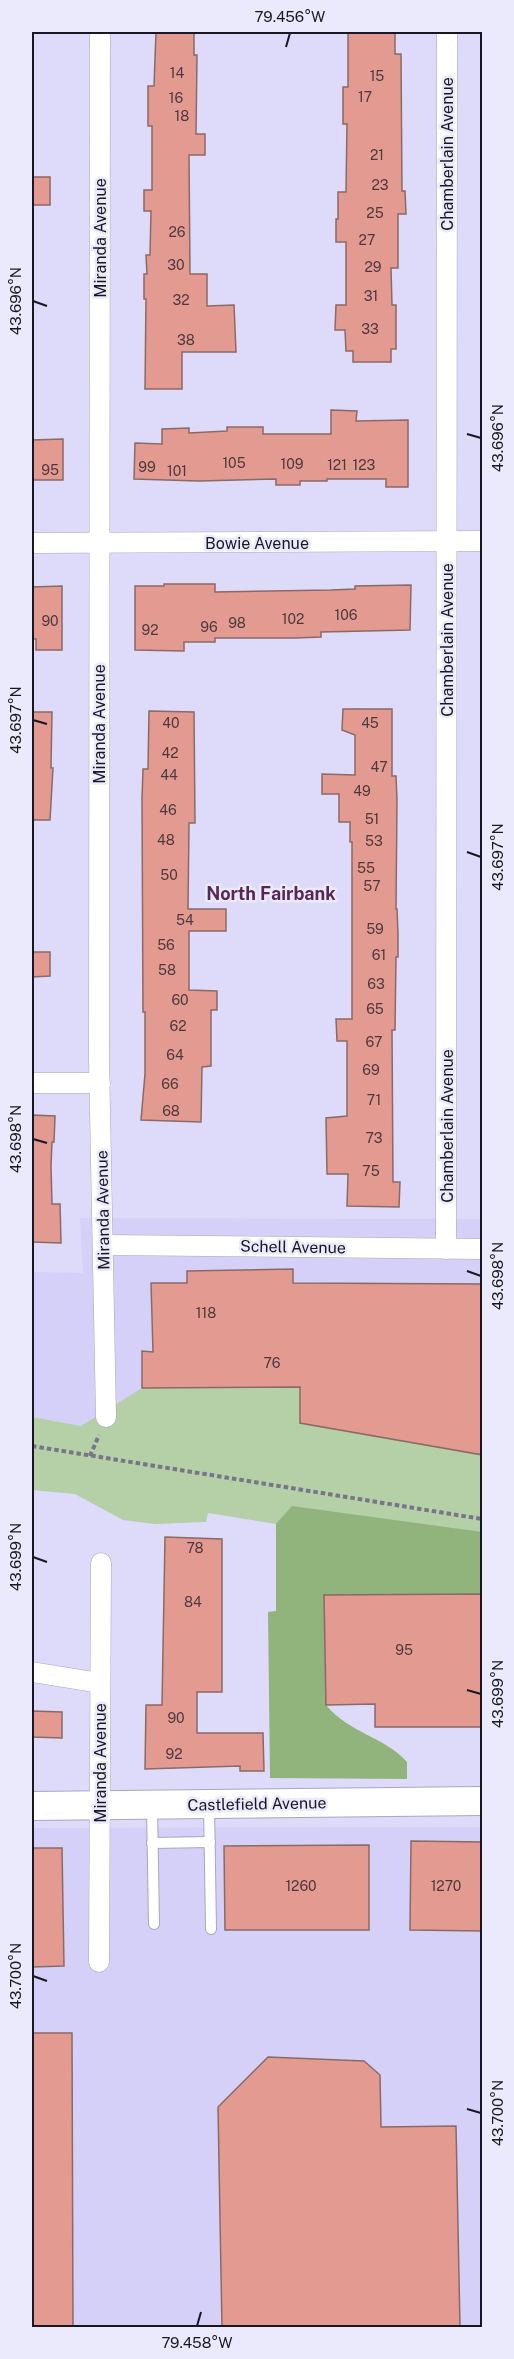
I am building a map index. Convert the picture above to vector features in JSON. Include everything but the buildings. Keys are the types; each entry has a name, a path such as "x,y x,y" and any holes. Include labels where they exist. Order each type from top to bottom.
{"street":[{"name":"Miranda Avenue","path":"100,32 100,1083 106,1417"},
{"name":"Chamberlain Avenue","path":"446,1249 447,32"},
{"name":"Bowie Avenue","path":"32,543 483,541"},
{"path":"32,1083 100,1083"},
{"name":"Schell Avenue","path":"104,1245 483,1249"},
{"name":"Miranda Avenue","path":"99,1962 101,1563"},
{"path":"32,1672 100,1683"},
{"name":"Castlefield Avenue","path":"32,1806 483,1801"}],"lane":[{"path":"209,1804 212,1929"},
{"path":"152,1805 154,1924"},
{"path":"152,1843 210,1842"}],"path":[{"path":"32,1446 483,1519"}],"shaded area":[{"path":"80,1218 482,1219 482,1455 300,1423 142,1388 81,1426 32,1417 32,1272 83,1273"},
{"path":"482,1827 482,2327 32,2327 32,1828"}],"green space":[{"path":"300,1387 300,1423 482,1455 482,1550 276,1524 208,1513 206,1522 155,1524 123,1520 75,1494 32,1490 32,1417 81,1426 142,1388"},
{"path":"292,1506 482,1532 482,1594 324,1595 326,1705 345,1722 388,1746 407,1762 407,1779 270,1778 268,1612 276,1611 276,1524"}],"district":[{"name":"North Fairbank","path":"271,893"}]}
